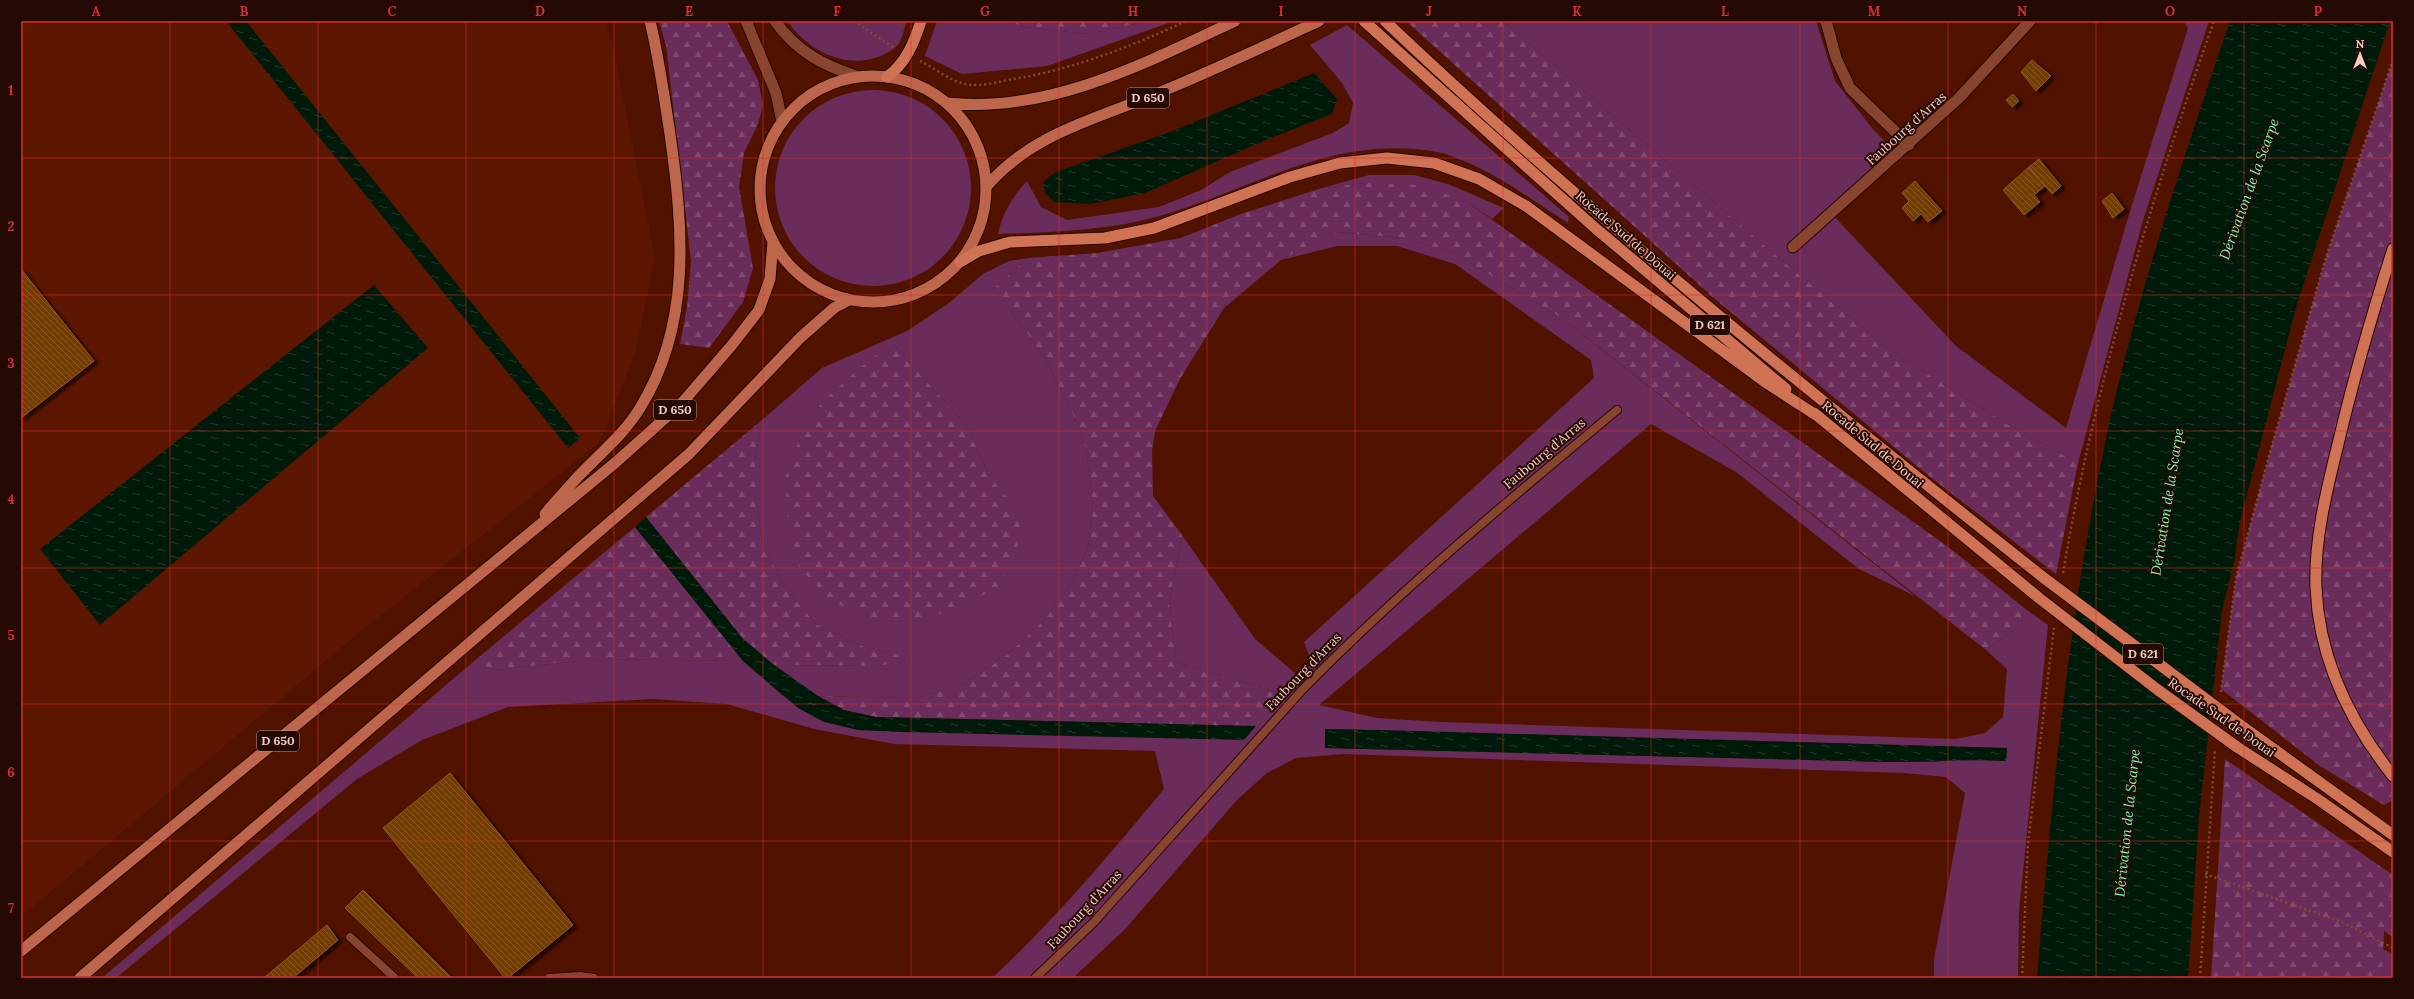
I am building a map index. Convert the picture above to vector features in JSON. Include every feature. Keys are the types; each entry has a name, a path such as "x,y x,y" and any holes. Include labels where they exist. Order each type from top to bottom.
{"highway":[{"path":"887,77 896,71 908,55 921,21"},
{"name":"Rocade Sud de Douai","path":"1364,21 1594,227 1819,417 2040,598 2158,690 2237,747 2319,800 2393,852"},
{"name":"Rocade Sud de Douai","path":"1384,21 1639,247 1891,457 2044,578 2243,727 2393,835"},
{"path":"960,262 979,251 1010,242 1104,238 1154,228 1290,177 1340,163 1387,158 1434,163 1479,179 1526,206 1768,384 1819,417"},
{"path":"2393,249 2355,375 2330,478 2319,543 2316,588 2322,631 2338,685 2360,730 2393,776"}],"main road":[{"path":"520,541 630,422 650,390 669,340 681,279 681,226 664,93 650,21"},
{"name":"D 650","path":"947,104 990,104 1028,99 1079,87 1129,69 1235,21"},
{"name":"D 650","path":"986,187 1013,159 1051,137 1220,67 1319,21"},
{"path":"859,77 887,77 925,89 947,104 965,123 976,141 983,160 986,187 984,214 980,227 975,239 960,262 940,280 910,296 876,302 849,300 823,290 810,283 789,265 767,229 760,202 761,174 768,147 782,122 799,103 822,88 846,79 859,77"},
{"name":"D 650","path":"21,951 520,541 661,423 681,404 732,345 764,300 772,269 773,241"},
{"path":"80,978 690,454 800,337 834,308 849,300"}],"street":[{"path":"746,21 776,93 782,122"},
{"path":"775,21 789,38 808,55 829,67 859,77"},
{"path":"1826,21 1836,58 1850,88 1909,145"},
{"name":"Faubourg d'Arras","path":"1794,247 1909,145 1969,88 2030,21"}],"lane":[{"name":"Faubourg d'Arras","path":"1035,978 1094,922 1302,690 1334,658 1449,551 1617,410"},
{"path":"350,937 395,978"},
{"path":"549,978 580,976 594,978"}],"path":[{"path":"854,21 875,37 958,82 981,85 1046,74 1080,64 1186,21"},
{"path":"2062,580 2090,438 2120,314 2165,163 2214,21"},
{"path":"2220,697 2236,578 2240,563 2327,254 2380,93 2393,60"},
{"path":"2022,978 2028,842 2054,623"},
{"path":"2200,978 2205,874 2216,743"},
{"path":"2205,874 2342,922 2393,948"}],"shaded area":[{"path":"21,21 606,21 612,42 655,258 635,354 599,443 360,632 21,917"}],"green space":[{"path":"659,21 727,21 758,80 763,105 758,124 744,153 739,187 753,268 743,302 709,348 680,344 687,307 691,261 666,45"},
{"path":"787,21 907,21 900,42 893,49 878,57 852,61 839,59 816,48 805,41"},
{"path":"937,21 1008,21 1024,27 1087,34 1149,21 1174,21 1047,66 962,74 925,56"},
{"path":"1008,21 1149,21 1087,34 1024,27"},
{"path":"1406,21 1503,21 1766,247 1891,351 2007,424 2078,463 2056,574 1929,476 1715,299"},
{"path":"1503,21 1816,21 1835,81 1872,128 1891,148 1829,211 1956,346 2066,428 2131,208 2188,28 2183,21 2209,21 2143,220 2078,463 2007,424 1891,351 1766,247"},
{"path":"1347,25 1569,217 1568,223 1505,182 1478,167 1445,154 1404,148 1367,150 1333,156 1299,166 1163,215 1143,220 1102,228 998,234 1009,206 1027,181 1041,207 1067,220 1159,207 1201,190 1230,172 1333,133 1349,123 1353,103 1342,83 1310,45"},
{"path":"2393,60 2393,800 2384,805 2320,766 2221,689 2236,578 2272,445 2327,254"},
{"path":"863,90 883,90 911,97 919,101 928,106 949,126 955,133 964,150 971,178 971,198 964,226 955,243 935,264 928,270 911,279 883,286 863,286 835,279 818,270 791,243 782,226 779,216 775,198 775,178 782,150 791,133 818,106 835,97 845,94"},
{"path":"1369,175 1414,175 1448,184 1504,208 1492,219 1467,202 1366,183 1322,188"},
{"path":"1366,183 1420,185 1467,202 1951,549 2023,607 2022,624 1986,650 1563,319 1452,252 1403,238 1337,232 1281,260 1224,308 1180,379 1155,431 1152,451 1153,496 1182,535 1169,602 1176,662 1282,694 1256,726 876,717 844,710 818,696 917,698 965,683 1007,655 1045,619 1073,582 1088,547 1093,505 1086,450 1080,429 1045,358 994,288 1028,258 1097,253 1181,238 1238,215 1322,188"},
{"path":"1336,232 1403,238 1452,252 1563,319 1915,596 1859,569 1736,472 1651,424 1319,705 1377,718 1440,722 1956,739 1985,733 2003,717 2007,669 1986,650 2022,624 2023,607 2048,625 2019,911 2018,978 1934,978 1934,959 1965,793 1946,777 1904,773 1343,754 1296,758 1267,773 1237,800 1125,929 1073,978 992,978 1060,910 1102,863 1164,789 1155,751 894,744 814,729 727,704 653,699 508,707 422,740 357,779 116,978 102,978 473,662 495,670 598,659 743,661 782,695 858,730 1244,739 1282,694 1176,662 1169,602 1182,535 1255,639 1297,675 1311,661 1304,642 1594,378 1591,360 1455,264 1397,246 1337,246 1281,260","holes":["1325,729 2007,748 2005,761 1954,759 1935,762 1325,748"]},
{"path":"1028,258 994,288 1045,358 1080,429 1086,450 1093,505 1088,547 1073,582 1045,619 1007,655 965,683 917,698 818,696 774,665 878,666 906,661 894,653 862,646 816,624 788,591 763,547 755,496 755,459 762,420 822,368 907,331 949,303 983,274 1009,261","holes":["892,343 966,425 990,477"]},
{"path":"892,343 966,425 990,477 1020,513 1017,550 998,587 959,608 921,620 877,619 832,602 799,567 788,520 785,479 798,443 821,403 856,371"},
{"path":"762,420 755,459 755,496 763,547 788,591 816,624 862,646 894,653 907,661 878,666 774,665 743,639 646,517"},
{"path":"635,527 743,661 598,659 495,670 473,662"},
{"path":"2225,759 2393,875 2393,937 2384,931 2382,978 2211,978"},
{"path":"2383,949 2393,954 2393,978 2382,978"}],"water":[{"path":"226,21 246,21 580,438 568,448"},
{"name":"Dérivation de la Scarpe","path":"2230,21 2390,21 2297,304 2240,521 2234,562 2222,610 2199,817 2188,978 2037,978 2057,759 2066,686 2086,541 2100,469 2115,398 2153,256"},
{"path":"1314,73 1337,99 1332,114 1268,139 1145,193 1090,204 1054,202 1045,193 1043,182 1056,172 1170,132"},
{"path":"374,285 428,348 100,625 40,549"},
{"path":"646,517 743,639 774,665 818,696 844,710 876,717 1256,726 1244,740 902,732 858,730 824,722 798,708 743,661 635,527"},
{"path":"1325,729 2007,748 2006,761 1976,760 1887,762 1325,748"}],"building":[{"path":"2032,60 2051,76 2036,91 2021,72"},
{"path":"2013,94 2019,101 2012,107 2006,100"},
{"path":"2039,159 2061,186 2052,194 2029,167"},
{"path":"2029,167 2045,186 2034,195 2040,202 2024,215 2003,190"},
{"path":"1915,181 1942,211 1928,222 1921,214 1913,221 1902,208 1909,201 1902,193"},
{"path":"2112,193 2124,209 2113,218 2102,201"},
{"path":"21,269 94,361 21,418"},
{"path":"450,773 573,925 508,978 505,978 383,828"},
{"path":"363,890 452,978 418,978 345,908"},
{"path":"327,925 338,940 293,978 268,978 266,976"}]}
